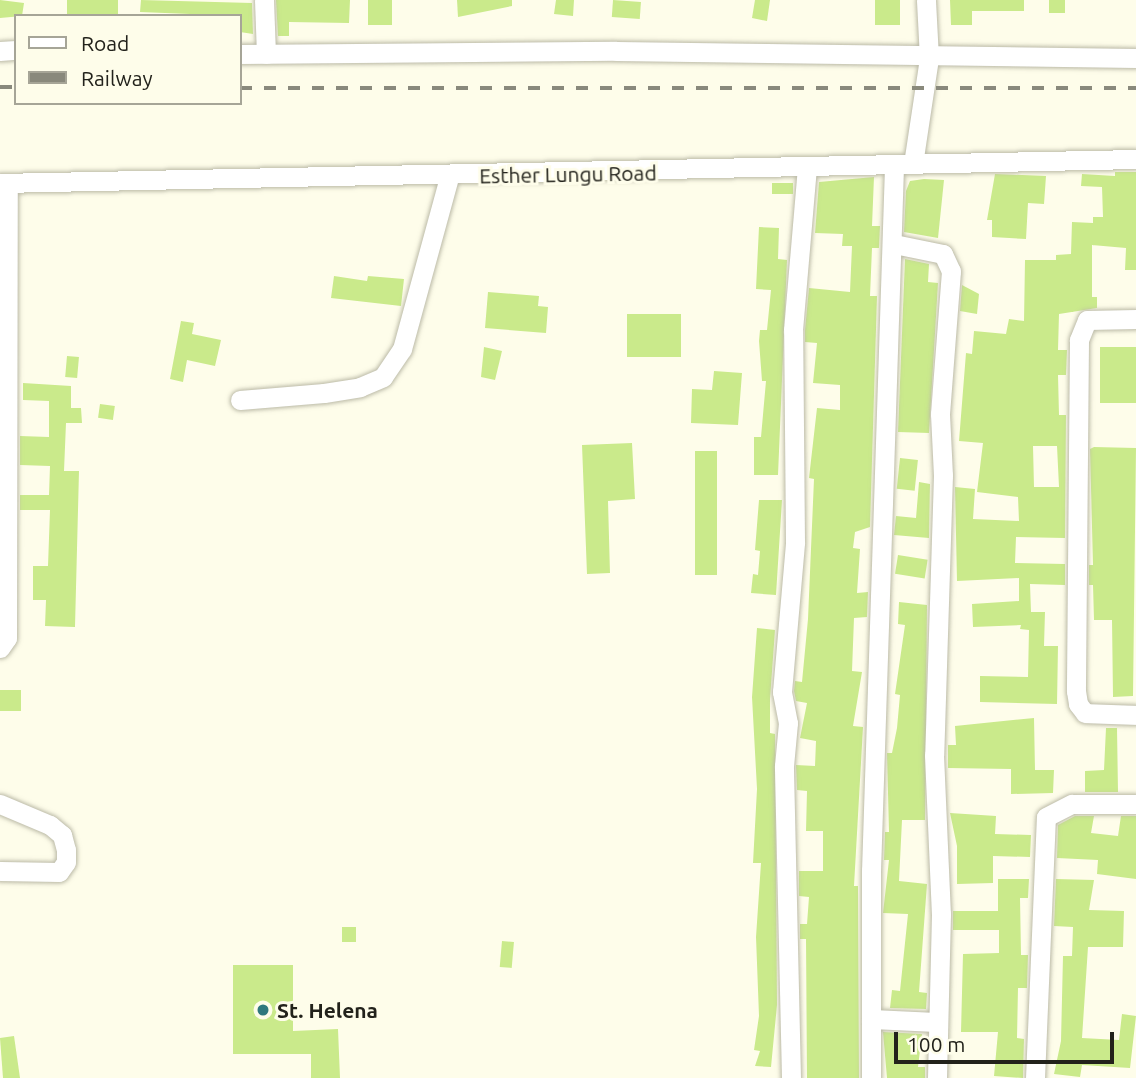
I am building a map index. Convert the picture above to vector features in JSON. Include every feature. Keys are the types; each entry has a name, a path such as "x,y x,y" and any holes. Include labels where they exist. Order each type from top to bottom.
{"street":[{"path":"264,0 266,54"},
{"path":"871,1078 880,532 894,244 904,164 929,58 926,0"},
{"path":"242,54 617,51 929,58 1136,58"},
{"name":"Esther Lungu Road","path":"4,183 449,177 1136,159"},
{"path":"791,1078 784,766 788,723 782,692 795,542 793,330 807,167"},
{"path":"240,400 324,393 360,387 383,377 402,349 449,177"},
{"path":"0,648 7,638 8,610 4,183"},
{"path":"894,244 943,254 951,271 940,414 943,475 934,755 941,914 937,1078"},
{"path":"1136,319 1087,320 1079,340 1076,691 1078,704 1085,713 1136,715"},
{"path":"0,804 50,825 62,835 66,850 60,872 0,870"},
{"path":"1035,1078 1046,817 1072,804 1136,804"},
{"path":"871,1019 937,1022"}],"building":[{"path":"0,0 24,3 22,14 0,18"},
{"path":"67,0 118,0 118,14 67,14"},
{"path":"141,0 252,3 253,34 242,32 242,14 140,12"},
{"path":"276,0 350,0 349,23 289,22 289,36 278,36"},
{"path":"368,0 392,0 392,25 368,25"},
{"path":"457,0 512,0 512,6 458,17"},
{"path":"556,0 574,0 573,16 554,14"},
{"path":"613,0 641,2 640,19 612,17"},
{"path":"755,0 770,0 767,21 752,18"},
{"path":"875,0 900,0 900,25 875,25"},
{"path":"950,0 1024,0 1024,11 972,11 972,25 951,25"},
{"path":"1049,0 1065,0 1065,13 1049,13"},
{"path":"1115,172 1136,172 1136,270 1125,270 1126,248 1092,245 1092,297 1097,297 1097,308 1059,314 1058,350 1067,350 1066,375 1058,375 1059,415 1066,415 1065,538 1016,537 1015,563 1065,564 1065,585 1030,584 1031,612 1045,612 1044,646 1058,646 1057,704 980,702 980,676 1028,677 1029,630 1020,629 1021,625 973,627 972,604 1019,601 1019,578 957,581 955,487 975,489 973,519 1019,521 1018,497 977,492 983,443 959,441 966,353 972,354 974,331 1006,334 1009,319 1024,321 1025,260 1056,260 1056,255 1071,254 1072,222 1093,223 1093,217 1103,217 1102,187 1081,186 1082,174 1115,176","holes":["1033,446 1057,446 1059,487 1034,487"]},
{"path":"995,174 1046,176 1044,204 1028,203 1026,239 992,237 992,220 987,220"},
{"path":"874,177 872,226 880,226 879,248 872,248 870,296 877,296 870,527 855,532 853,548 860,549 857,593 868,592 867,617 854,618 852,671 862,672 853,726 863,727 854,886 858,886 859,1078 807,1078 806,939 800,939 800,924 807,924 809,897 799,896 799,871 823,871 823,831 806,831 807,791 797,790 796,765 815,766 816,741 800,738 807,703 796,701 794,691 795,681 802,682 808,619 814,479 809,478 817,408 840,410 840,385 813,383 817,343 805,342 805,330 809,288 850,292 852,246 842,246 843,234 815,233 819,182"},
{"path":"944,180 938,238 904,232 906,191 910,181"},
{"path":"772,183 793,183 793,194 772,194"},
{"path":"759,227 779,228 778,259 787,260 778,475 754,475 754,437 761,437 766,381 762,381 760,330 767,330 771,290 756,289"},
{"path":"905,259 929,264 928,282 938,283 929,433 898,432"},
{"path":"334,276 367,281 368,276 404,279 401,306 331,298"},
{"path":"962,285 979,294 977,314 960,311"},
{"path":"488,292 539,296 538,306 548,307 546,333 485,328"},
{"path":"627,314 681,314 681,357 627,357"},
{"path":"181,321 194,323 192,334 221,340 215,366 187,360 183,382 170,379"},
{"path":"484,347 502,351 495,380 481,377"},
{"path":"1100,347 1136,347 1136,403 1100,403"},
{"path":"67,356 79,357 77,378 65,377"},
{"path":"714,371 742,373 738,425 691,423 692,389 712,390"},
{"path":"23,383 71,386 71,408 81,408 82,423 66,423 64,471 79,471 75,627 45,626 46,600 33,600 33,566 48,566 50,510 20,510 20,495 49,495 50,466 20,465 20,436 49,437 49,401 23,400"},
{"path":"100,404 115,406 113,420 98,418"},
{"path":"632,443 635,499 608,501 610,573 587,574 582,445"},
{"path":"1136,448 1133,696 1113,697 1112,620 1094,620 1093,585 1089,585 1089,565 1093,565 1090,449"},
{"path":"695,451 717,451 717,575 695,575"},
{"path":"900,458 918,460 915,491 897,489"},
{"path":"919,482 930,484 929,538 894,535 896,516 916,518"},
{"path":"759,500 782,500 776,595 751,593 753,574 758,575 760,551 755,550"},
{"path":"898,555 928,560 925,578 895,574"},
{"path":"899,602 927,605 925,820 902,820 899,881 927,884 919,992 927,993 926,1009 890,1008 892,990 900,991 908,914 883,913 889,860 884,860 885,832 889,832 887,753 892,753 897,728 900,695 895,694 905,625 898,624"},
{"path":"757,628 775,630 770,733 775,734 777,1005 771,1067 755,1066 760,1051 754,1050 759,1016 756,937 761,863 753,863 757,789 752,697"},
{"path":"0,690 21,690 21,711 0,711"},
{"path":"1034,718 1035,770 1054,770 1053,793 1011,794 1011,769 948,768 948,745 956,745 955,726"},
{"path":"1106,728 1117,728 1118,792 1085,792 1085,771 1104,770"},
{"path":"950,813 996,816 995,834 1031,835 1030,857 993,856 993,883 957,884 957,846"},
{"path":"1075,816 1094,816 1091,833 1118,836 1121,816 1136,816 1136,879 1097,874 1098,860 1057,858 1058,825"},
{"path":"998,879 1029,879 1028,898 1020,898 1021,955 1028,955 1027,988 1018,988 1017,1038 1024,1039 1023,1078 994,1076 998,1032 961,1032 963,954 999,953 999,930 953,930 953,911 998,911"},
{"path":"1056,879 1094,880 1089,910 1124,911 1123,947 1088,947 1082,1038 1119,1040 1122,1014 1136,1016 1130,1068 1082,1065 1080,1077 1054,1074 1061,1041 1063,956 1072,956 1073,927 1054,926"},
{"path":"342,927 356,927 356,942 342,942"},
{"path":"502,941 514,942 512,968 500,967"},
{"name":"St. Helena","path":"233,965 293,965 293,1031 338,1029 340,1078 311,1078 311,1054 233,1054"},
{"path":"883,1032 922,1034 918,1067 925,1067 925,1078 887,1078"},
{"path":"14,1036 20,1078 3,1078 0,1038"}],"railway":[{"path":"0,87 14,87"},
{"path":"242,88 1136,88"}],"place":[{"name":"St. Helena","path":"263,1010"}]}
